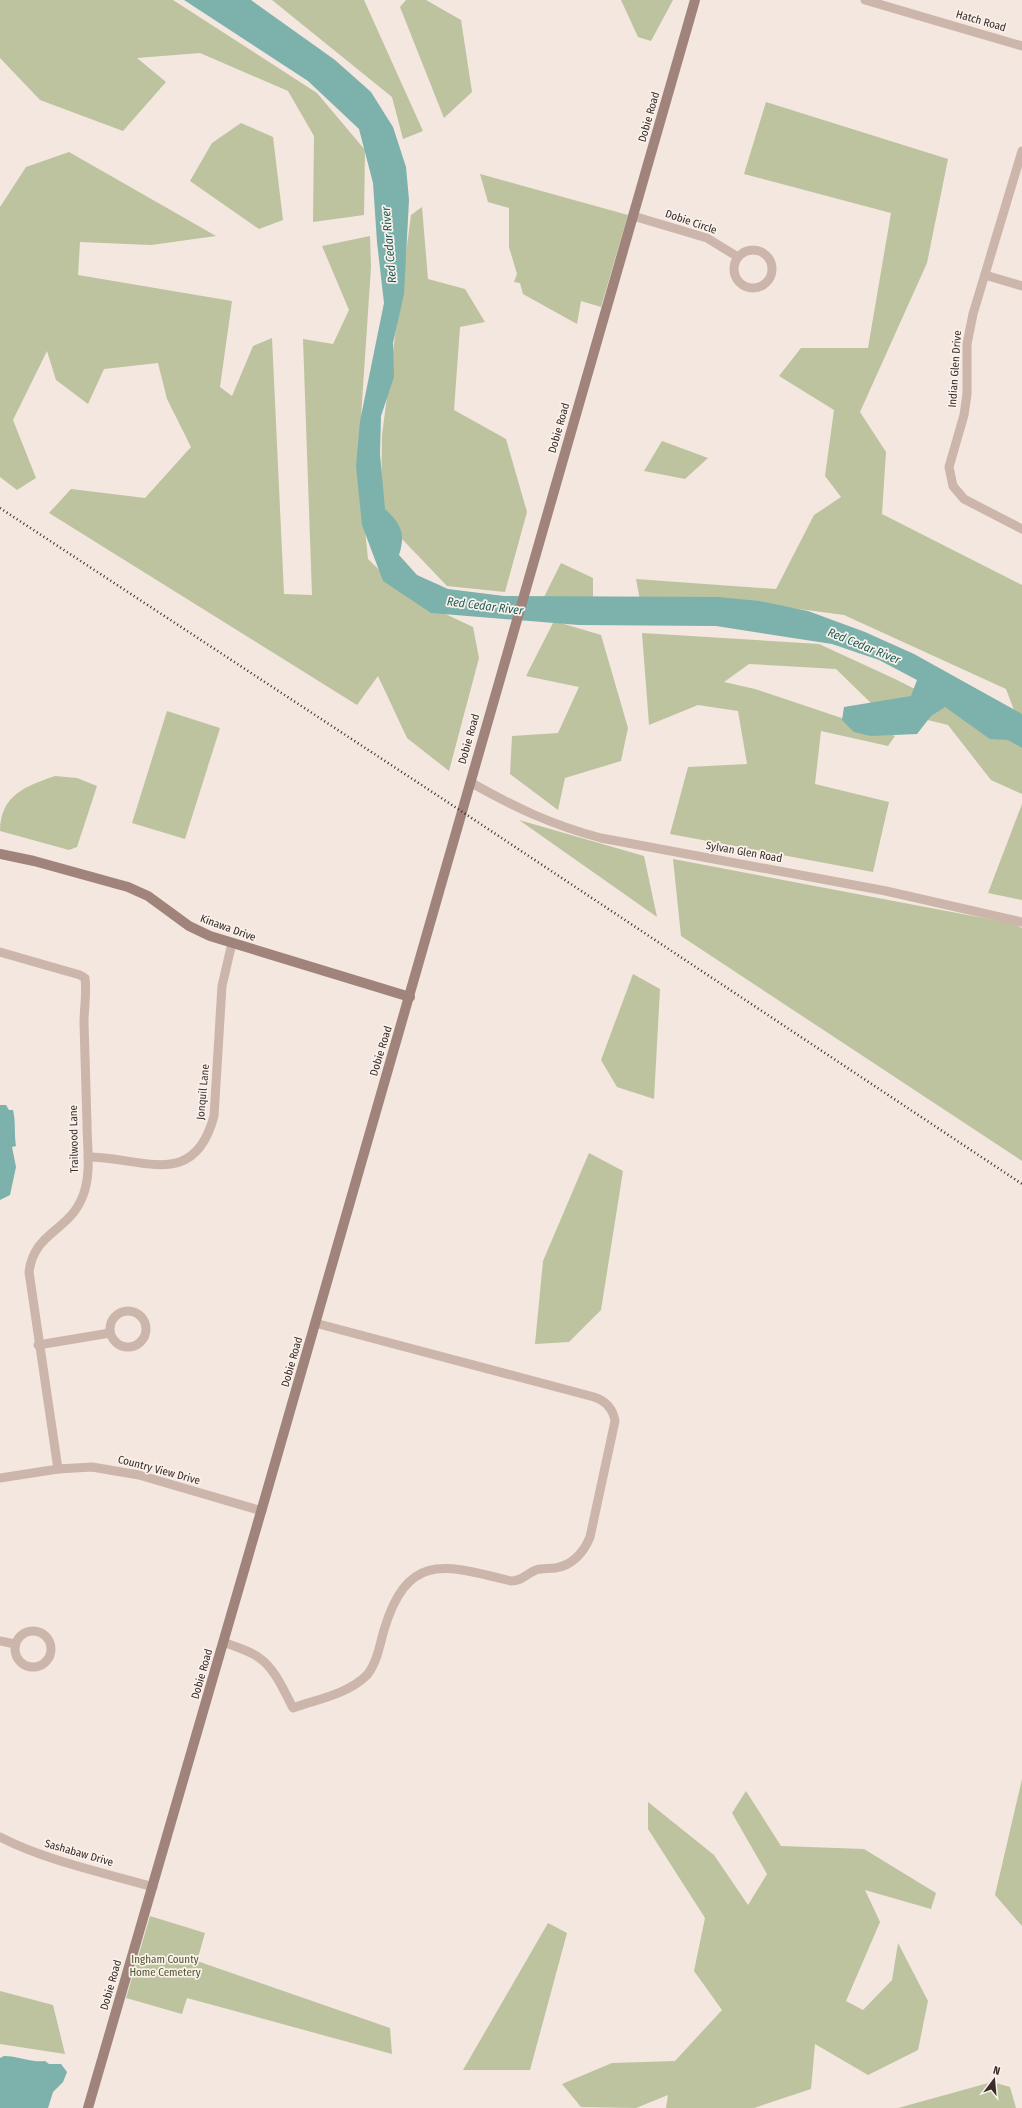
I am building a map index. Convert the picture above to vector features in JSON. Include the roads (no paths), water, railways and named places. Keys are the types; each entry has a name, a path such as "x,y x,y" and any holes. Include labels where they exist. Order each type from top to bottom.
{"street":[{"name":"Dobie Road","path":"88,2108 262,1511 695,0"},
{"name":"Hatch Road","path":"865,0 1022,46"},
{"name":"Indian Glen Drive","path":"1022,151 969,331 967,394 964,415 950,461 950,473 953,486 964,499 1022,529"},
{"name":"Dobie Circle","path":"633,216 708,238 738,257"},
{"path":"751,250 765,254 772,267 768,281 755,289 740,284 733,271 738,257 751,250"},
{"path":"985,274 1022,286"},
{"name":"Sylvan Glen Road","path":"470,782 544,820 601,838 886,891 1022,922"},
{"name":"Kinawa Drive","path":"0,854 34,861 128,887 148,896 188,926 232,944 410,997"},
{"name":"Jonquil Lane","path":"88,1157 163,1166 178,1163 191,1156 202,1146 212,1127 214,1116 222,986 232,944"},
{"name":"Trailwood Lane","path":"0,952 85,978 88,1157 85,1188 78,1208 67,1221 38,1244 32,1257 29,1272 38,1345 58,1469"},
{"path":"125,1311 137,1314 142,1318 146,1329 142,1340 138,1344 127,1347 116,1343 110,1333 111,1322 115,1317 125,1311"},
{"path":"224,1642 254,1654 264,1661 272,1670 293,1708 351,1688 368,1674 374,1663 394,1600 405,1586 419,1575 435,1569 451,1568 510,1581 518,1580 537,1570 554,1568 568,1564 584,1550 590,1536 615,1421 611,1410 604,1401 594,1397 315,1323"},
{"path":"38,1345 110,1333"},
{"name":"Country View Drive","path":"0,1478 58,1469 92,1467 139,1475 262,1511"},
{"path":"31,1630 37,1631 42,1633 50,1642 50,1653 44,1664 38,1666 25,1666 16,1657 15,1644 21,1634 31,1630"},
{"path":"0,1641 15,1644"},
{"name":"Sashabaw Drive","path":"0,1837 20,1847 45,1856 153,1887"}],"water":[{"name":"Red Cedar River","path":"184,0 251,0 335,60 371,92 393,127 406,167 409,200 404,294 393,343 394,377 381,416 380,454 385,509 395,519 401,529 402,541 399,555 417,575 448,589 504,596 718,597 759,601 808,611 865,632 914,654 1022,714 1022,748 1008,740 990,739 945,707 931,716 917,734 871,736 854,732 842,720 844,707 911,696 917,680 879,660 832,644 716,626 579,625 431,613 383,581 362,525 356,466 360,421 384,303 377,242 373,183 359,129 308,81"},
{"path":"0,1105 6,1105 9,1110 13,1110 16,1146 12,1147 16,1167 10,1195 0,1200"},
{"path":"4,2056 45,2061 49,2064 61,2064 67,2072 63,2082 53,2092 48,2108 0,2108 0,2058"}],"railway":[{"path":"0,508 452,805 1022,1184"}],"park label":[{"name":"Ingham County Home Cemetery","path":"165,1965"}]}
